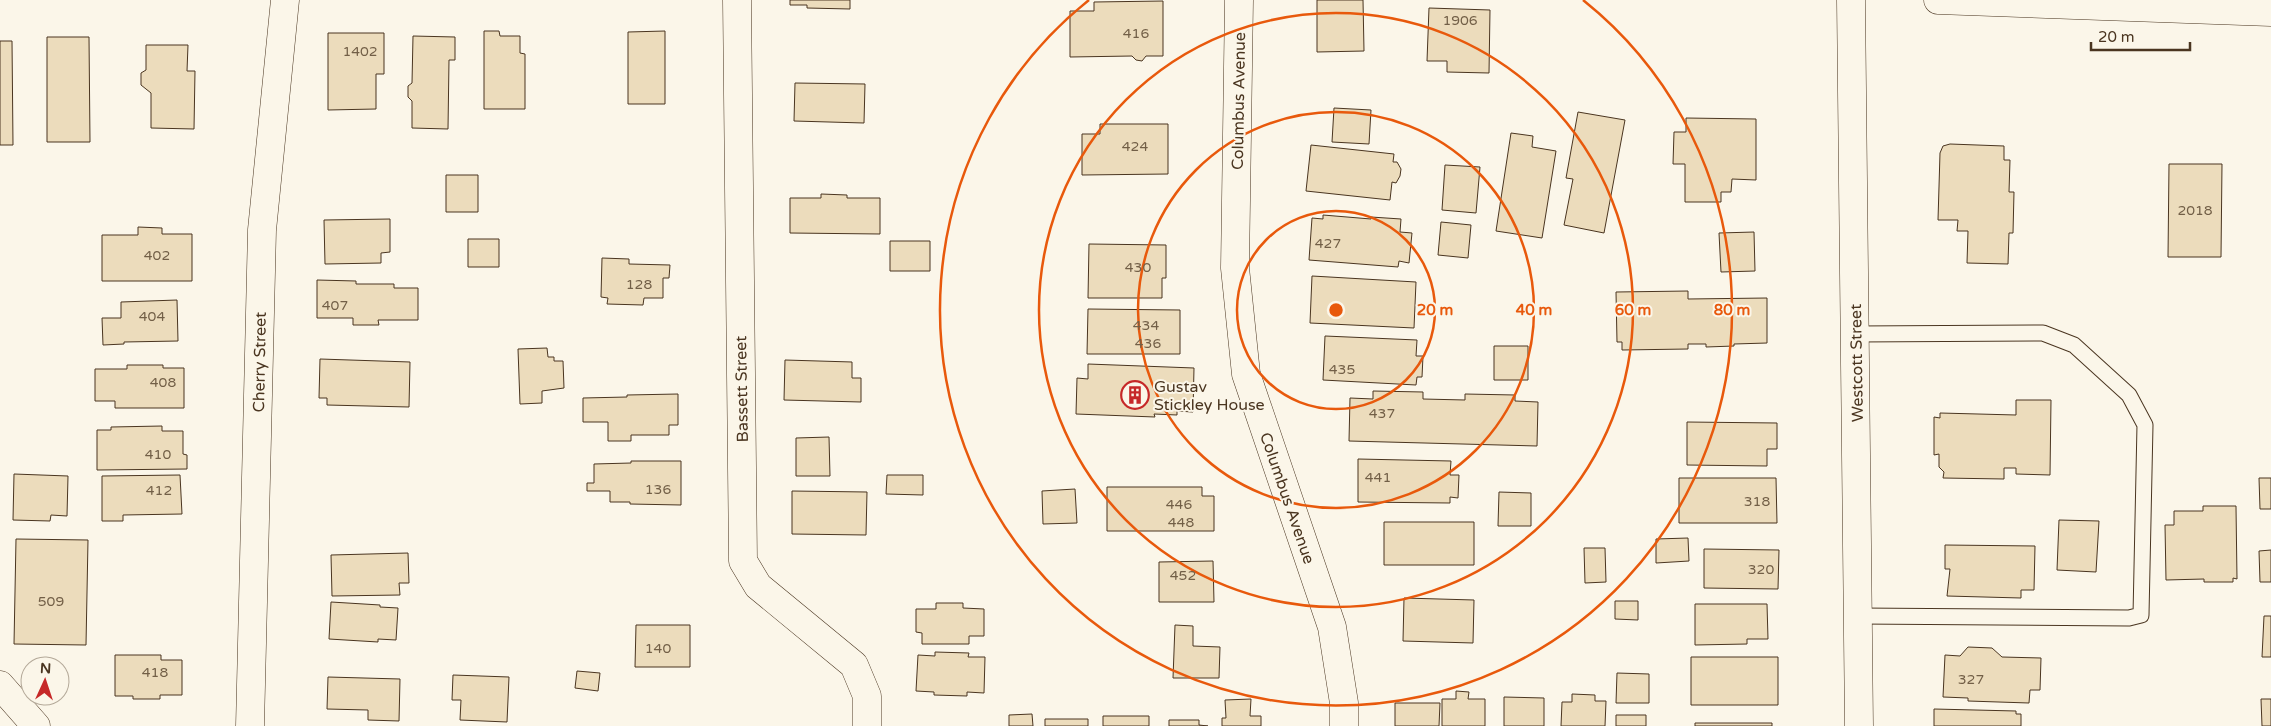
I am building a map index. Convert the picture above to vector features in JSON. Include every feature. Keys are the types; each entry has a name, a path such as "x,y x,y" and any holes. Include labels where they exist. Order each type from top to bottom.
{"street":[{"name":"Cherry Street","path":"250,726 262,230 285,0"},
{"name":"Bassett Street","path":"736,0 743,561 758,586 854,665 867,696 867,726"},
{"name":"Columbus Avenue","path":"1239,0 1235,268 1246,374 1332,627 1344,703 1344,726"},
{"name":"Westcott Street","path":"1851,0 1859,726"},
{"path":"1938,0 2139,4 2271,12"},
{"path":"0,685 36,726"}],"lane":[{"path":"1856,334 2043,333 2074,345 2129,395 2145,425 2141,615 2129,618 1858,616"}],"building":[{"path":"790,0 850,0 850,9 807,8 807,5 790,5"},
{"path":"1317,0 1363,0 1364,51 1317,52"},
{"path":"1163,1 1163,56 1146,56 1142,61 1136,60 1132,56 1070,57 1070,11 1094,11 1094,2"},
{"path":"1429,8 1490,10 1489,73 1447,72 1447,61 1427,61"},
{"path":"484,31 499,31 500,36 520,36 520,53 525,54 525,109 484,109"},
{"path":"665,31 665,104 628,104 628,32"},
{"path":"328,33 384,33 384,74 376,74 376,109 328,110"},
{"path":"413,36 455,37 455,60 449,60 448,129 412,128 412,101 408,97 408,86 412,83"},
{"path":"47,37 89,37 90,142 47,142"},
{"path":"0,41 12,41 13,145 0,145"},
{"path":"146,45 188,45 187,71 195,71 194,129 151,128 151,93 141,85 141,73 146,70"},
{"path":"795,83 865,84 864,123 794,121"},
{"path":"1334,108 1371,110 1369,144 1332,142"},
{"path":"1578,112 1625,120 1604,233 1564,225 1573,179 1566,178"},
{"path":"1686,118 1756,119 1756,180 1732,179 1731,192 1721,192 1721,202 1685,202 1685,164 1673,164 1674,132 1686,132"},
{"path":"1100,124 1168,124 1168,174 1082,175 1082,134 1100,134"},
{"path":"1511,133 1533,136 1532,147 1556,151 1542,238 1496,231"},
{"path":"1950,144 2004,146 2004,160 2010,160 2009,192 2014,192 2013,233 2009,233 2008,264 1967,263 1968,231 1957,231 1958,220 1938,220 1940,153 1943,146"},
{"path":"1311,145 1394,154 1393,162 1397,162 1401,169 1396,183 1392,182 1390,200 1306,191"},
{"path":"2169,164 2222,164 2221,257 2168,257"},
{"path":"1445,165 1480,167 1476,213 1442,210"},
{"path":"446,175 478,175 478,212 446,212"},
{"path":"821,194 847,195 847,198 880,198 880,234 790,233 790,198 821,198"},
{"path":"1323,215 1371,219 1371,217 1401,219 1400,232 1412,233 1409,263 1399,261 1398,267 1309,260 1312,218 1323,219"},
{"path":"390,219 390,252 381,253 381,263 325,264 324,220"},
{"path":"1441,222 1471,225 1468,258 1438,255"},
{"path":"138,227 162,228 162,234 192,234 192,281 102,281 102,235 138,235"},
{"path":"1754,232 1755,271 1721,272 1719,233"},
{"path":"468,239 499,239 499,267 468,267"},
{"path":"890,241 930,241 930,271 890,271"},
{"path":"1089,244 1166,245 1166,278 1162,278 1162,298 1088,298"},
{"path":"602,258 629,259 629,264 670,265 669,278 663,278 663,298 644,298 643,305 607,304 608,298 601,297"},
{"path":"1312,276 1416,282 1414,328 1310,323"},
{"path":"317,280 356,281 356,284 394,284 394,288 418,288 418,320 378,320 379,325 353,325 353,318 317,318"},
{"path":"1688,291 1688,299 1767,298 1767,343 1706,347 1706,344 1688,344 1688,349 1622,350 1622,342 1617,342 1616,292"},
{"path":"177,300 178,341 124,342 124,344 103,345 102,318 121,318 121,302"},
{"path":"1088,309 1180,310 1180,354 1087,354"},
{"path":"1325,336 1417,340 1416,356 1423,356 1422,377 1417,377 1416,385 1323,380"},
{"path":"1494,346 1528,346 1528,380 1494,380"},
{"path":"547,348 548,357 554,357 554,361 563,361 564,388 542,391 542,403 520,404 518,349"},
{"path":"320,359 410,362 409,407 327,405 327,398 319,398"},
{"path":"785,360 852,362 852,378 861,378 861,402 784,400"},
{"name":"Gustav Stickley House","path":"1088,364 1194,368 1193,412 1177,411 1177,415 1154,414 1155,417 1076,414 1077,378 1088,379"},
{"path":"127,365 163,365 163,368 184,368 184,408 115,408 115,401 95,401 95,369 127,369"},
{"path":"1373,391 1423,392 1423,399 1465,400 1465,394 1515,395 1515,401 1538,402 1537,446 1349,441 1350,398 1373,399"},
{"path":"678,394 678,425 669,425 669,435 631,435 631,441 608,441 608,422 583,422 583,398"},
{"path":"2016,400 2051,400 2050,475 2016,474 2016,468 2004,468 2004,479 1943,478 1944,472 1939,467 1939,454 1934,455 1934,417 1940,418 1940,413 2016,415"},
{"path":"1687,422 1777,423 1777,449 1767,449 1767,466 1687,465"},
{"path":"162,426 162,431 183,431 183,454 187,455 187,469 97,470 97,430 111,430 111,427"},
{"path":"829,437 830,476 796,476 796,438"},
{"path":"1358,459 1451,461 1450,475 1459,475 1458,498 1450,497 1450,503 1358,502"},
{"path":"631,461 681,461 681,505 610,502 610,491 587,491 587,483 594,483 594,464 631,463"},
{"path":"14,474 68,476 67,516 51,515 50,521 13,520"},
{"path":"180,475 182,514 123,515 123,521 102,521 102,476"},
{"path":"887,475 923,475 923,495 886,494"},
{"path":"1679,478 1776,478 1777,523 1679,523"},
{"path":"2259,478 2271,478 2271,509 2260,509"},
{"path":"1107,487 1202,487 1202,496 1214,496 1214,531 1107,531"},
{"path":"1075,489 1077,523 1043,524 1042,491"},
{"path":"792,491 867,492 866,535 792,534"},
{"path":"1499,492 1531,493 1531,526 1498,526"},
{"path":"2203,506 2236,506 2237,579 2233,578 2233,582 2204,582 2204,579 2166,580 2165,525 2174,525 2174,511 2203,511"},
{"path":"2059,520 2099,521 2096,572 2057,570"},
{"path":"1384,522 1474,522 1474,565 1384,565"},
{"path":"1688,538 1689,561 1656,563 1656,539"},
{"path":"16,539 88,540 86,645 14,644"},
{"path":"1945,545 2035,546 2034,590 2021,590 2021,598 1947,596 1950,569 1945,569"},
{"path":"1584,548 1605,548 1606,582 1585,583"},
{"path":"1704,549 1779,550 1778,589 1704,588"},
{"path":"2271,550 2271,582 2260,582 2259,551"},
{"path":"408,553 409,583 399,583 400,595 332,596 331,555"},
{"path":"1213,561 1214,602 1159,602 1159,562"},
{"path":"1404,598 1474,600 1473,643 1403,641"},
{"path":"1615,601 1638,601 1638,620 1615,619"},
{"path":"331,602 398,608 396,640 378,639 378,642 329,639"},
{"path":"936,603 963,603 963,608 984,609 984,636 969,636 969,644 922,644 922,633 916,632 916,609 936,609"},
{"path":"1695,604 1767,604 1768,639 1747,639 1747,644 1695,645"},
{"path":"2264,616 2271,616 2271,657 2262,657"},
{"path":"636,625 690,625 690,667 635,667"},
{"path":"1175,625 1193,626 1193,646 1220,647 1219,678 1173,678"},
{"path":"1968,647 1992,648 2002,657 2041,658 2040,690 2030,690 2029,703 1968,701 1968,698 1943,697 1945,655 1960,656"},
{"path":"935,652 969,653 968,657 985,657 984,693 967,692 967,696 934,695 934,692 916,691 918,655 935,656"},
{"path":"115,655 161,655 161,660 182,660 182,695 160,695 160,699 133,699 133,696 115,696"},
{"path":"1691,657 1778,657 1778,705 1691,705"},
{"path":"577,671 600,673 598,691 575,688"},
{"path":"1617,673 1649,674 1649,703 1616,703"},
{"path":"453,675 509,677 507,722 460,720 461,700 452,700"},
{"path":"328,677 400,679 399,721 368,720 368,710 327,709"},
{"path":"1456,691 1469,692 1468,699 1485,699 1485,726 1442,726 1442,699 1456,699"},
{"path":"1572,694 1595,695 1595,701 1606,701 1605,726 1561,726 1562,702 1572,702"},
{"path":"1504,697 1544,698 1544,726 1504,726"},
{"path":"1251,699 1250,716 1261,716 1261,726 1222,726 1222,718 1226,718 1225,700"},
{"path":"2261,699 2271,699 2271,726 2262,726"},
{"path":"1395,703 1440,703 1439,726 1395,726"},
{"path":"1934,709 2016,711 2016,714 2021,714 2021,726 1934,726"},
{"path":"1032,714 1033,726 1009,726 1009,715"},
{"path":"1616,715 1646,715 1646,726 1616,726"},
{"path":"1103,716 1149,716 1149,726 1103,726"},
{"path":"1045,719 1088,719 1088,726 1045,726"},
{"path":"1169,720 1199,720 1199,725 1208,726 1169,726"},
{"path":"1695,723 1772,723 1772,726 1695,726"}],"place":[{"name":"Gustav Stickley House","path":"1135,395"}]}
